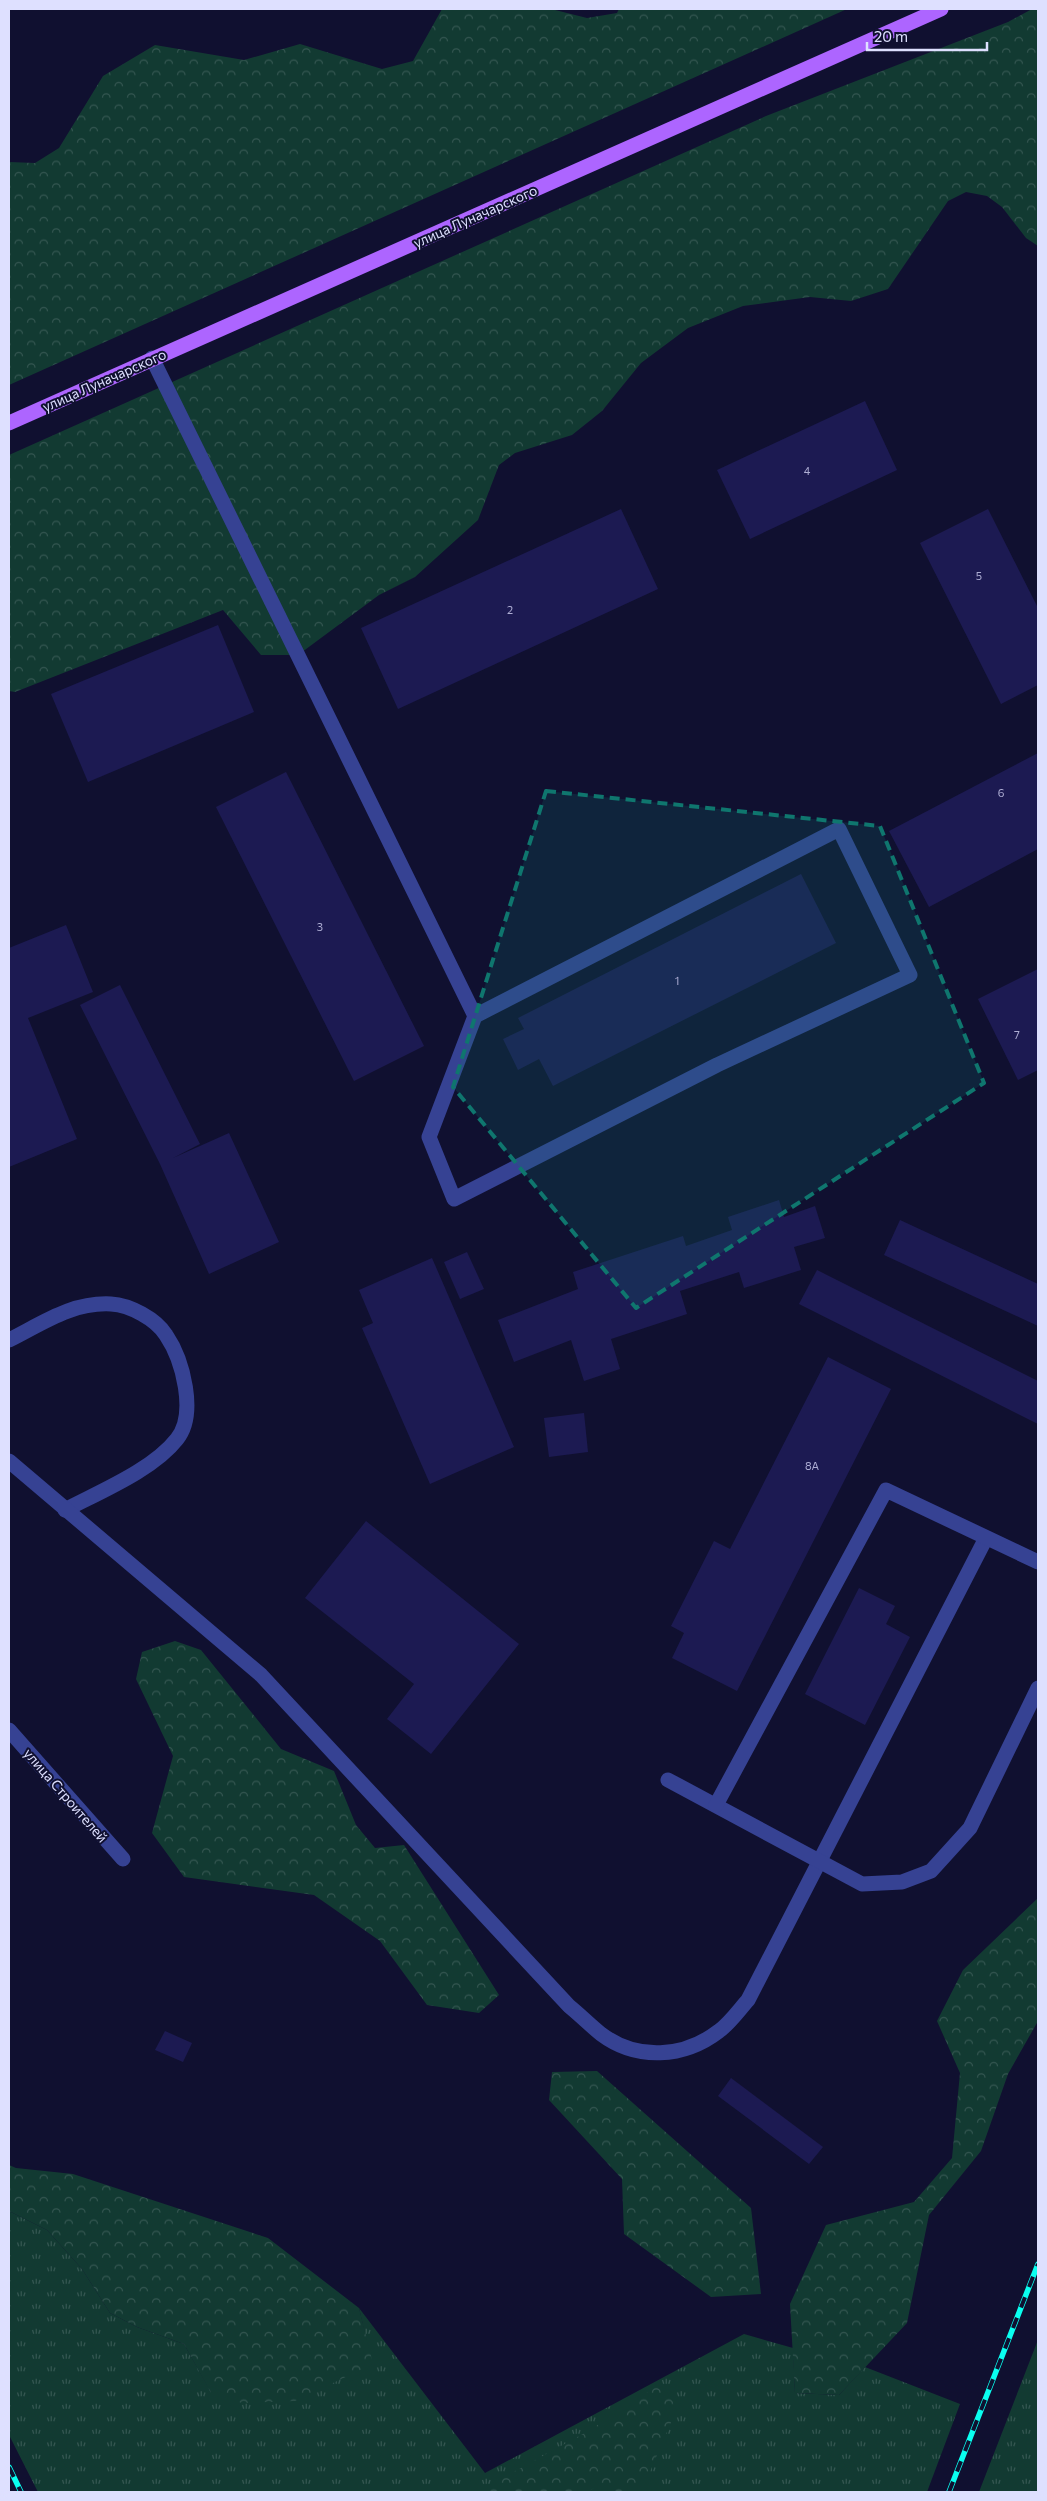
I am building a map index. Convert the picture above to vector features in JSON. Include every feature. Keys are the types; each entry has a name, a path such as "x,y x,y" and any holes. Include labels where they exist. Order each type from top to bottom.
{"main road":[{"name":"улица Луначарского","path":"9,423 941,9"}],"street":[{"path":"152,358 475,1016 429,1137 454,1199 717,1065 910,975 839,829 475,1016"},
{"path":"9,1340 74,1307 113,1304 146,1316 166,1335 185,1378 188,1416 178,1439 143,1469 65,1510"},
{"path":"9,1461 261,1675 569,2006 603,2035 645,2054 670,2052 695,2046 720,2031 748,2000 821,1862 986,1538"},
{"path":"716,1805 886,1490 1038,1562"},
{"path":"668,1780 862,1884 902,1882 931,1871 970,1828 1038,1688"},
{"name":"улица Строителей","path":"9,1730 123,1860"}],"highlighted area":[{"path":"546,791 880,826 984,1083 636,1308 453,1087"}],"green space":[{"path":"442,9 551,9 587,18 617,13 619,9 847,9 9,385 9,162 35,163 59,148 103,76 155,45 244,60 300,44 382,69 413,61"},
{"path":"1032,9 1038,9 1038,246 1026,238 1002,207 987,196 966,192 948,201 888,289 851,301 810,297 743,306 688,328 641,363 602,411 572,435 515,453 499,465 478,520 415,577 379,595 298,655 261,655 223,610 15,692 9,691 9,455 766,116 1008,22"},
{"path":"175,1641 201,1650 281,1749 334,1771 356,1825 375,1848 404,1845 499,1995 479,2013 427,2005 380,1941 314,1895 184,1877 152,1833 173,1756 136,1679 142,1652"},
{"path":"1038,1898 1038,2021 1008,2074 981,2151 929,2215 907,2323 839,2395 795,2393 790,2304 826,2225 914,2202 952,2158 960,2073 937,2021 963,1970"},
{"path":"597,2071 751,2208 761,2294 711,2297 624,2234 622,2179 549,2100 552,2072"},
{"path":"9,2165 16,2168 73,2174 268,2238 359,2308 373,2364 295,2401 242,2403 211,2393 184,2344 137,2327 110,2313 82,2269 47,2230 9,2211"},
{"path":"9,2211 47,2230 82,2269 110,2313 137,2327 184,2344 211,2392 372,2364 359,2308 485,2473 744,2334 793,2348 795,2393 839,2395 865,2367 960,2404 927,2492 38,2492 9,2435"},
{"path":"1038,2339 1038,2492 979,2492 1036,2345"},
{"path":"657,2386 678,2406 646,2481 630,2492 615,2492 600,2485 587,2492 485,2492 488,2486 590,2430"}],"building":[{"path":"865,401 897,470 750,539 717,470"},
{"path":"621,509 658,589 398,709 361,628"},
{"path":"988,509 1038,608 1038,685 1001,704 920,543"},
{"path":"218,625 254,712 88,782 51,694"},
{"path":"1038,753 1038,849 929,907 889,831"},
{"path":"286,772 424,1046 354,1081 216,807"},
{"path":"801,874 836,943 553,1086 539,1059 518,1070 503,1039 524,1029 518,1018"},
{"path":"66,925 93,992 28,1018 77,1139 9,1167 9,948"},
{"path":"1038,969 1038,1070 1018,1080 978,999"},
{"path":"120,985 200,1144 173,1158 229,1133 279,1242 209,1274 160,1164 80,1005"},
{"path":"779,1200 784,1217 815,1206 825,1238 794,1247 801,1270 744,1288 739,1272 680,1291 687,1314 611,1339 620,1369 584,1381 571,1340 514,1362 498,1320 578,1289 573,1272 683,1236 686,1246 732,1230 728,1217"},
{"path":"900,1220 1038,1284 1038,1326 884,1255"},
{"path":"467,1252 484,1289 460,1299 444,1262"},
{"path":"432,1258 514,1447 430,1484 362,1328 373,1323 359,1290"},
{"path":"817,1270 1038,1381 1038,1424 799,1304"},
{"path":"828,1357 891,1389 737,1691 672,1658 684,1633 671,1626 714,1541 730,1549"},
{"path":"584,1413 588,1452 549,1457 544,1418"},
{"path":"366,1521 519,1644 431,1754 387,1719 414,1684 305,1598"},
{"path":"859,1588 895,1606 886,1624 910,1637 865,1725 805,1694"},
{"path":"165,2031 192,2043 183,2062 155,2050"},
{"path":"731,2078 823,2147 809,2164 718,2096"}],"railway":[{"path":"949,2492 1038,2264"},
{"path":"9,2467 21,2492"}]}
